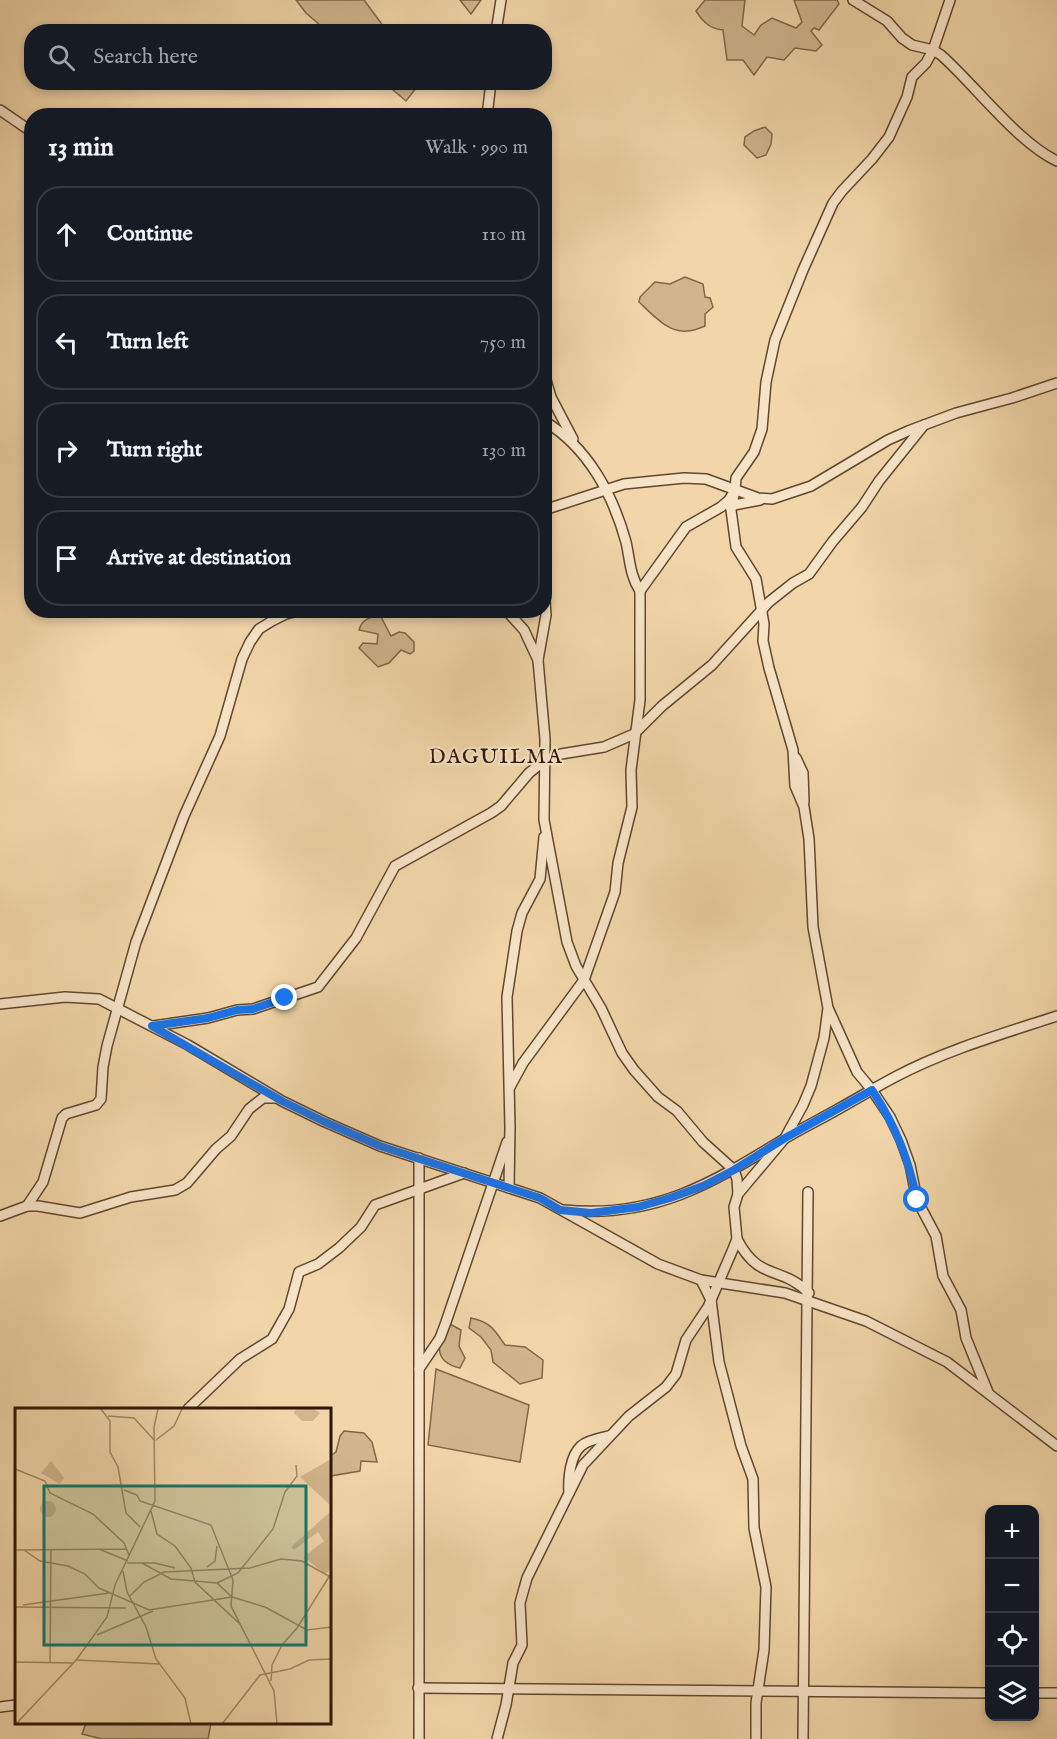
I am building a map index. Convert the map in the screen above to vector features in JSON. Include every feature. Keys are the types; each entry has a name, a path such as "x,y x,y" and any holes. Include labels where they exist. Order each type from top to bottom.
{"street":[{"path":"497,24 501,0"},
{"path":"853,0 886,21 912,45 933,50 952,65 1013,127 1037,148 1057,161"},
{"path":"950,0 933,50 926,63 912,77 907,97 890,137 833,203 816,240 775,340 766,382 762,429 754,452 735,478 732,505 735,547 756,579 764,624 763,641 793,750 795,786 804,807 809,839 813,927 828,1008 857,1072 890,1117 901,1140 910,1165 917,1200 936,1236 943,1276 961,1310 966,1338 988,1393"},
{"path":"488,108 490,90"},
{"path":"0,110 24,126"},
{"path":"552,508 624,484 684,478 706,479 772,500 811,486 888,440 924,425 1057,382"},
{"path":"552,399 578,449"},
{"path":"152,1026 253,1009 318,987 356,938 395,866 501,806 529,773 545,760 561,754 604,747 634,734 662,706 715,663 761,610 809,574 924,425"},
{"path":"510,1087 523,1063 584,980 615,892 618,863 632,807 631,770 640,700 640,591 633,581 626,544 615,507 594,469 578,449 552,426"},
{"path":"640,591 686,527 729,500 735,490"},
{"path":"715,510 765,499"},
{"path":"27,1206 43,1182 62,1118 66,1114 96,1105 101,1099 103,1067 117,1007 140,931 184,816 220,736 246,650 259,629 279,618"},
{"path":"513,618 524,630 538,660"},
{"path":"509,1188 510,1087 507,997 522,913 540,879 545,760 538,660 545,618"},
{"path":"497,1739 513,1664 522,1645 520,1603 527,1578 583,1465 629,1416 666,1387 676,1374 686,1340 711,1300 736,1239 734,1207 738,1194 734,1170 703,1142 677,1110 658,1097 634,1070 622,1053 601,1008 584,980 567,942 544,820"},
{"path":"0,1004 65,997 99,999 152,1026 276,1098 325,1122 380,1146 540,1198 658,1264 700,1280 718,1284 807,1296"},
{"path":"738,1194 785,1138 811,1086 824,1038 828,1008"},
{"path":"560,1210 591,1213 638,1207 703,1186 734,1170 785,1138 933,1058 1057,1016"},
{"path":"0,1215 27,1206 80,1213 131,1197 175,1190 187,1183 216,1149 231,1136 249,1110 263,1098 276,1098"},
{"path":"419,1369 440,1338 464,1274 510,1134"},
{"path":"419,1158 419,1739"},
{"path":"189,1408 240,1359 272,1339 289,1309 298,1272 318,1264 339,1248 361,1227 375,1205 464,1173"},
{"path":"803,1739 808,1192"},
{"path":"736,1239 745,1255 757,1266 792,1279 807,1296 823,1306 866,1321 947,1362 1057,1446"},
{"path":"700,1280 711,1300 719,1362 741,1446 753,1479 754,1528 766,1587 764,1650 756,1702 756,1739"},
{"path":"568,1495 568,1473 580,1447 593,1440 611,1435"},
{"path":"418,1688 985,1693"},
{"path":"1039,1693 1057,1694"},
{"path":"0,1707 15,1705"}],"shaded area":[{"path":"296,0 364,0 382,24 319,24"},
{"path":"460,0 481,0 471,14"},
{"path":"705,0 745,0 742,26 754,35 761,25 772,18 796,28 802,22 794,0 837,0 839,4 819,30 814,28 811,31 822,45 816,51 795,48 784,60 767,57 754,75 743,60 727,60 723,30 707,24 696,11"},
{"path":"393,90 415,90 406,101"},
{"path":"765,127 772,134 771,144 766,155 757,158 744,145 745,137"},
{"path":"685,277 703,284 705,297 710,298 713,307 705,314 705,326 680,331 661,322 639,302 640,297 655,282 670,284"},
{"path":"382,618 391,636 399,632 405,633 414,642 414,651 410,654 401,650 389,663 378,667 359,648 363,643 377,644 378,634 359,630 367,619"},
{"path":"471,1318 491,1327 505,1345 525,1347 543,1360 542,1378 520,1384 493,1362 491,1350 481,1337 469,1328"},
{"path":"446,1322 461,1330 459,1346 465,1358 460,1368 451,1365 441,1356 441,1337"},
{"path":"436,1369 529,1405 520,1462 428,1445"},
{"path":"344,1431 364,1433 372,1442 377,1462 361,1461 360,1471 332,1476 332,1455 336,1452 340,1436"},
{"path":"85,1724 211,1724 208,1739 102,1739 82,1734"}],"district":[{"name":"DAGUILMA","path":"496,757"}],"route":[{"path":"285,998 253,1009 152,1026 282,1101 380,1146 540,1198 560,1210 591,1213 638,1207 703,1186 872,1090 890,1117 901,1140 910,1165 917,1200"}]}
